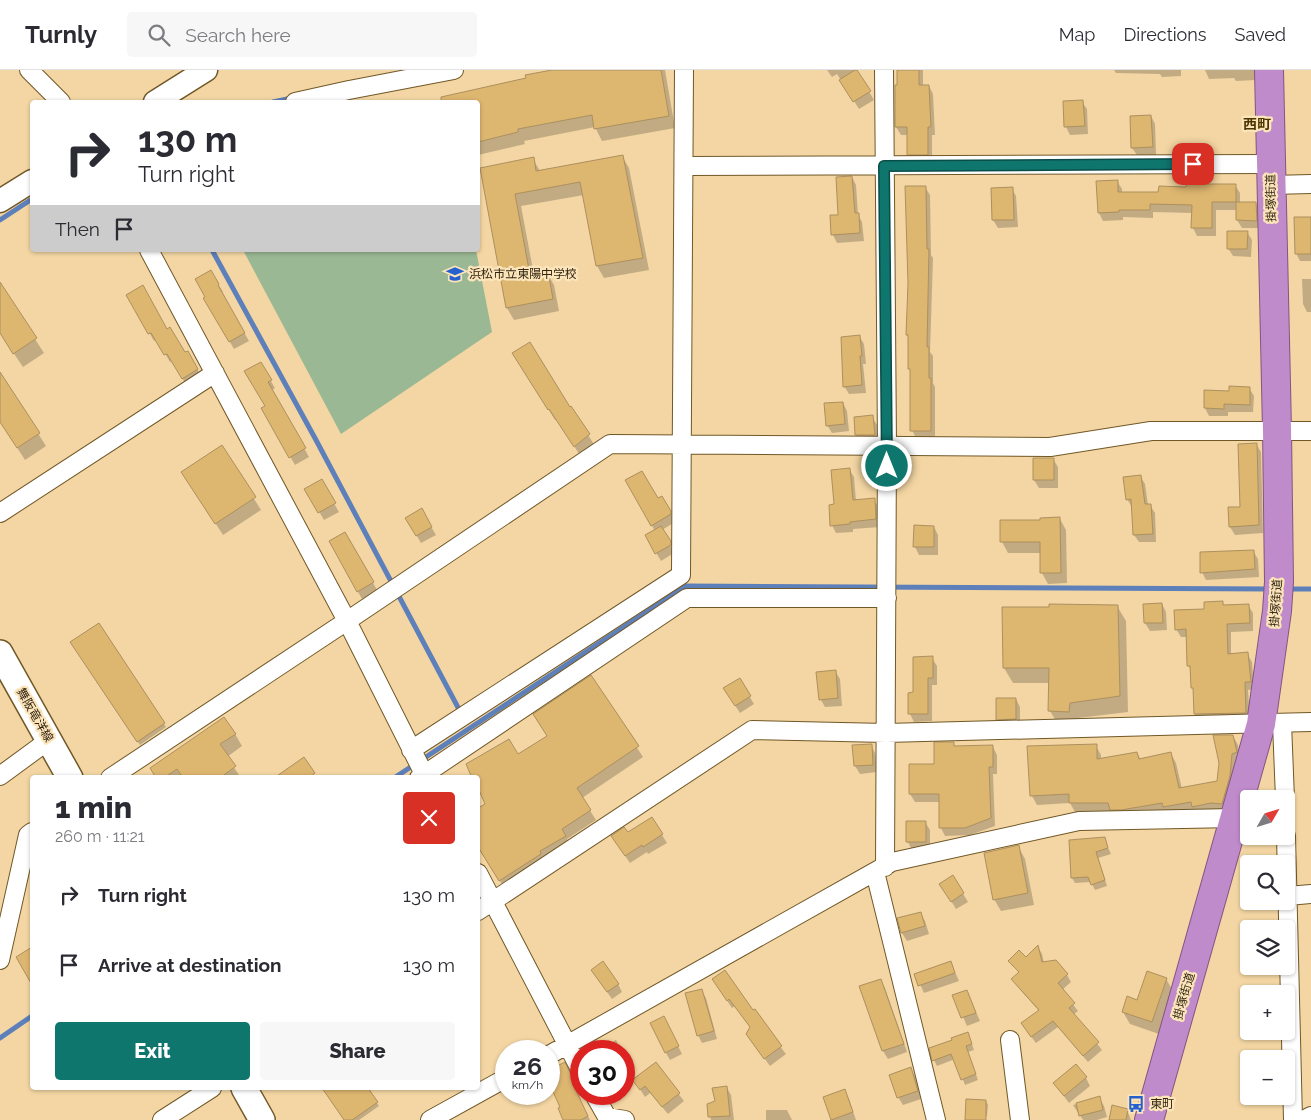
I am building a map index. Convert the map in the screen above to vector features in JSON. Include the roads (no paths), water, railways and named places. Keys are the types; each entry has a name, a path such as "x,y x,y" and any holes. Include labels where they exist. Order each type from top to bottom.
{"highway":[{"name":"掛塚街道","path":"1149,1120 1234,818 1271,724 1278,591 1277,430 1269,70"}],"main road":[{"name":"舞阪竜洋線","path":"0,653 68,775"},
{"path":"245,1090 262,1120"}],"street":[{"path":"29,70 59,100"},
{"path":"158,100 206,70"},
{"path":"304,100 454,70"},
{"path":"412,750 681,575 684,70"},
{"path":"884,70 887,446 886,733 880,869 936,1120"},
{"path":"684,166 884,166 1271,174 1311,184"},
{"path":"0,201 30,182"},
{"path":"150,252 347,621 412,750 423,775"},
{"path":"0,514 215,373"},
{"path":"115,775 610,444 1050,447 1151,431 1311,431"},
{"path":"424,775 687,598 886,592"},
{"path":"480,910 752,730 886,733 1311,722"},
{"path":"1271,724 1283,790"},
{"path":"0,776 49,740"},
{"path":"560,1049 892,862 1079,821 1234,818"},
{"path":"0,960 28,835 30,834"},
{"path":"480,877 570,1052"},
{"path":"1295,895 1311,894"},
{"path":"1288,910 1293,1120"},
{"path":"1010,1040 1020,1120"},
{"path":"430,1120 495,1084"},
{"path":"162,1120 209,1090"},
{"path":"600,1105 607,1118 625,1120"},
{"path":"1303,1120 1311,1116"}],"waterway":[{"path":"282,100 292,98"},
{"path":"0,220 30,200"},
{"path":"213,252 316,440 462,715"},
{"path":"399,775 686,586 1271,589"},
{"path":"1287,589 1311,589"},
{"path":"0,1038 30,1017"}],"place":[{"name":"浜松市立東陽中学校","path":"455,274"},
{"name":"東町","path":"1136,1104"}],"district":[{"name":"西町","path":"1257,124"}]}
